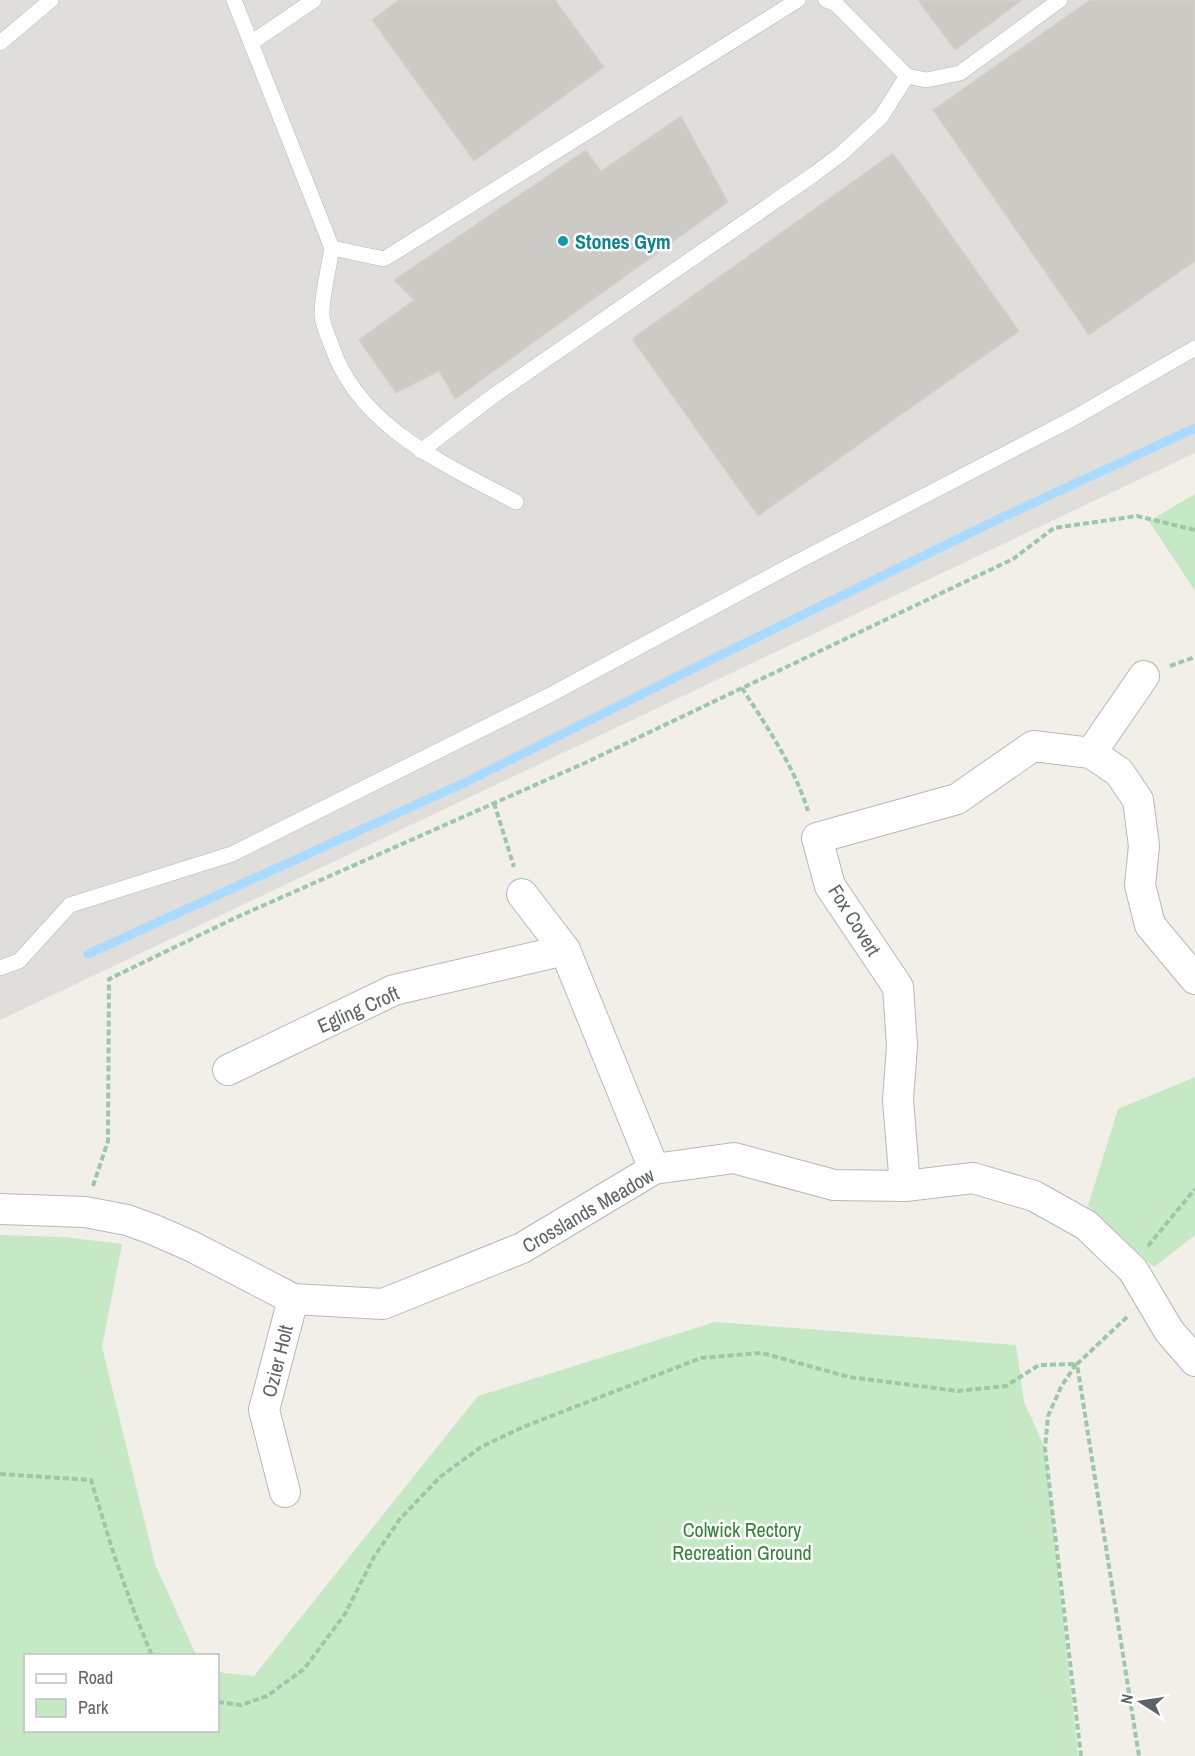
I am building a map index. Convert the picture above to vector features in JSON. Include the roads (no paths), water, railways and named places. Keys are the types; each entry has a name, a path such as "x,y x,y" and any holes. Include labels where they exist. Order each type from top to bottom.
{"street":[{"path":"1144,676 1091,753 1119,772 1138,800 1144,846 1140,885 1150,925 1195,979"},
{"name":"Fox Covert","path":"905,1186 898,1100 902,1045 898,987 830,886 817,838 957,799 1034,746 1091,753"},
{"path":"522,894 565,950 654,1169"},
{"name":"Egling Croft","path":"228,1070 394,990 565,950"},
{"name":"Crosslands Meadow","path":"0,1209 85,1212 127,1220 191,1246 292,1299 383,1304 522,1248 654,1169 734,1158 834,1185 905,1186 973,1178 1034,1196 1086,1225 1133,1270 1169,1331 1195,1361"},
{"name":"Ozier Holt","path":"285,1492 264,1410 292,1299"}],"lane":[{"path":"0,43 51,0"},
{"path":"234,0 332,248 322,317 336,357 351,387 389,428 421,451 516,502"},
{"path":"251,43 314,0"},
{"path":"332,248 384,259 798,0"},
{"path":"826,0 836,4 907,76 926,80 960,73 1059,0"},
{"path":"421,451 493,396 841,154 882,117 907,76"},
{"path":"0,968 19,961 70,905 232,854 548,696 797,562 1072,419 1195,348"}],"waterway":[{"path":"88,954 466,782 1007,515 1195,428"}],"place":[{"name":"Stones Gym","path":"563,241"}],"park label":[{"name":"Colwick Rectory Recreation Ground","path":"742,1540"}]}
